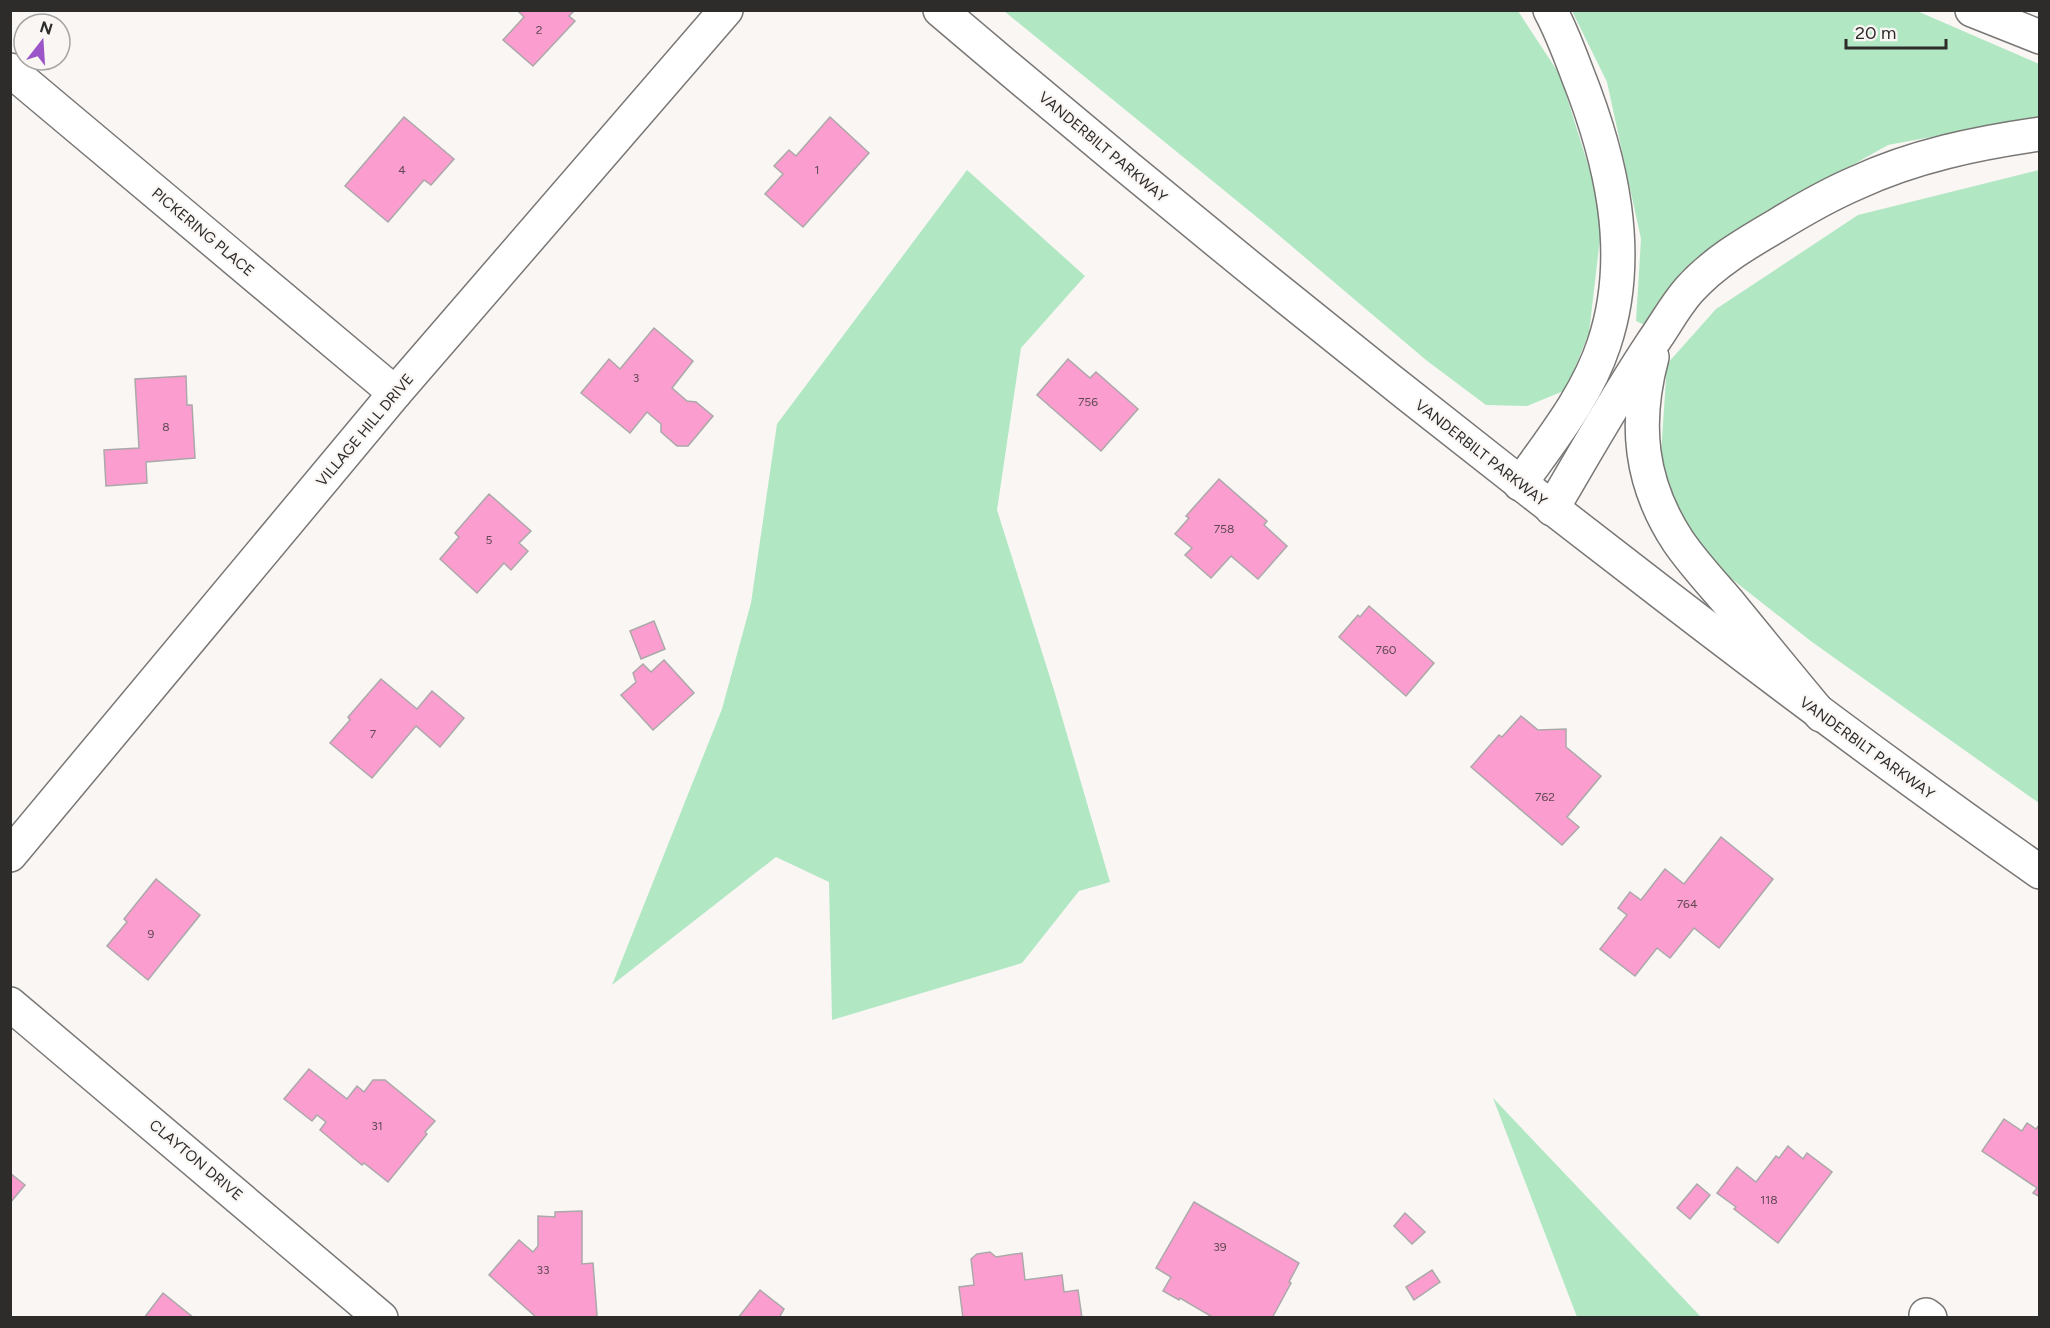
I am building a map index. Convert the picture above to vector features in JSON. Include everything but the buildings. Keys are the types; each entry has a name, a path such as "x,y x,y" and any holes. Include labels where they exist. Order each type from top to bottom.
{"main road":[{"name":"VILLAGE HILL DRIVE","path":"10,855 395,393 726,10"},
{"name":"VANDERBILT PARKWAY","path":"940,10 1345,346 1520,484 1821,716 2040,872"},
{"path":"1520,484 1561,428 1605,343 1617,279 1619,252 1616,215 1598,126 1550,10"},
{"path":"1972,10 2040,37"},
{"name":"PICKERING PLACE","path":"10,70 395,393"},
{"path":"1552,509 1658,334 1688,291 1708,270 1755,238 1824,198 1858,182 1968,146 2040,134"},
{"path":"1658,334 1643,401 1642,432 1644,460 1659,507 1680,543 1821,716"},
{"name":"CLAYTON DRIVE","path":"10,1004 381,1317"}],"green space":[{"path":"1004,11 1518,11 1560,75 1603,213 1589,333 1566,390 1527,406 1486,405 1426,360 1269,227"},
{"path":"1572,11 1917,11 2039,64 2039,117 1888,145 1748,224 1649,327 1636,321 1641,239 1607,82"},
{"path":"967,170 1085,276 1021,348 997,510 1054,690 1110,882 1079,891 1022,963 832,1020 829,882 776,857 612,985 722,709 751,603 777,424"},
{"path":"2039,170 2039,803 1812,642 1719,569 1671,518 1660,469 1667,364 1716,309 1858,215"},
{"path":"1493,1098 1701,1317 1577,1317"}]}
